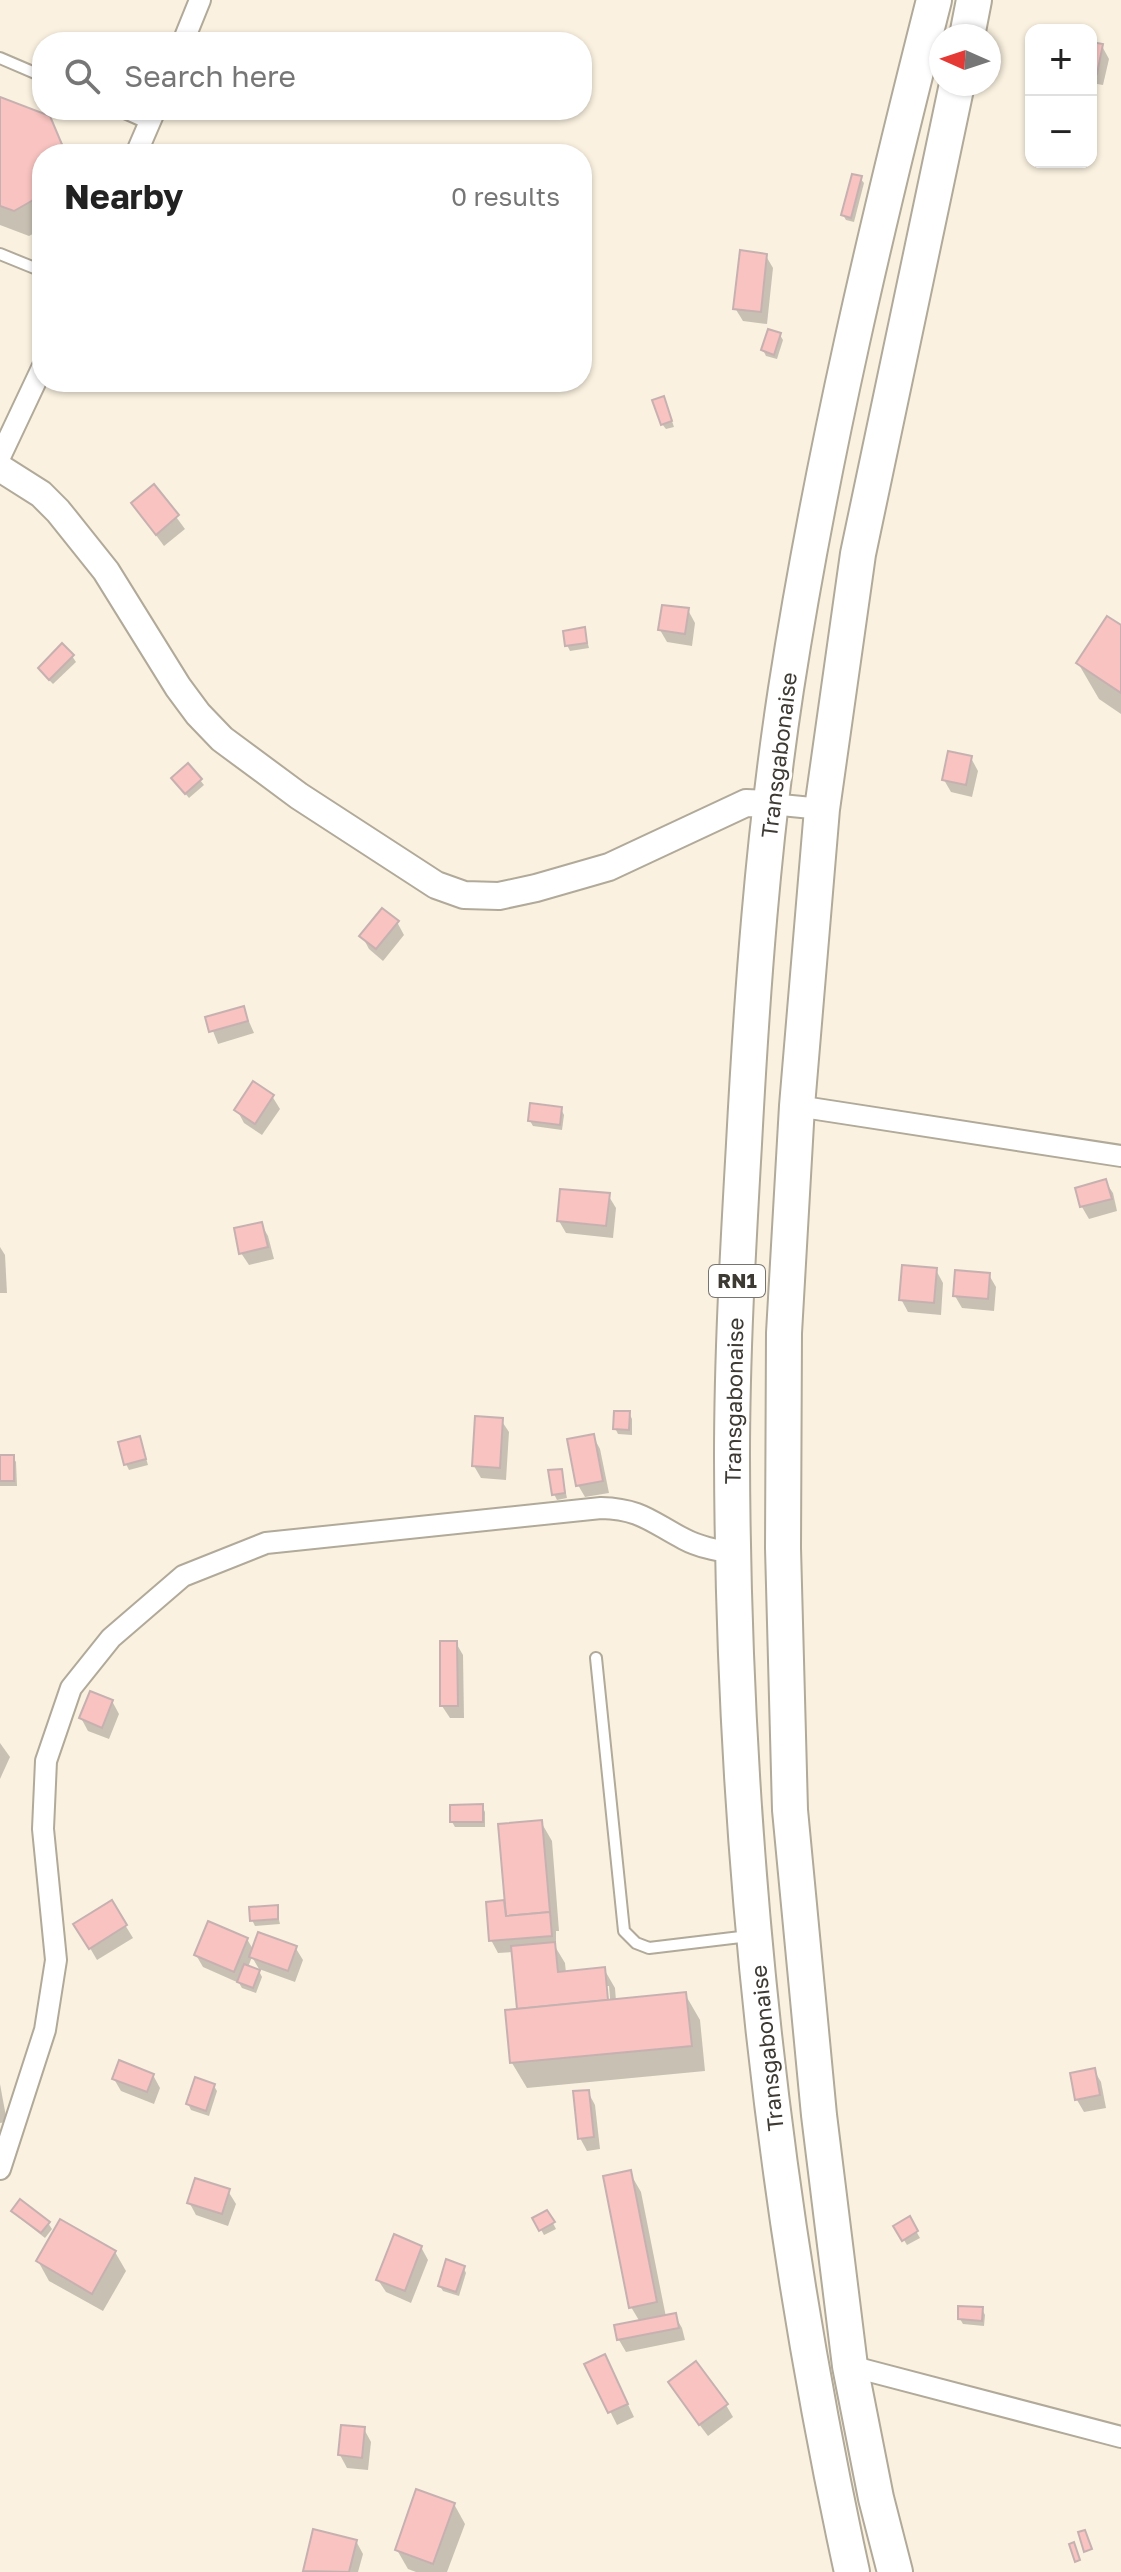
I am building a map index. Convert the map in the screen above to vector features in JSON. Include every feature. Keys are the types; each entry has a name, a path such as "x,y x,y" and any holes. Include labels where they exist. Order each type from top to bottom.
{"highway":[{"name":"Transgabonaise","path":"852,2572 829,2469 792,2253 755,1936 738,1687 733,1553 733,1365 748,1070 771,804 786,690 846,370 880,211 934,0"},
{"path":"969,24 974,0"},
{"name":"Transgabonaise","path":"895,2572 876,2498 850,2366 819,2115 790,1810 783,1548 784,1333 797,1106 822,809 858,554 954,96"}],"street":[{"path":"187,32 200,0"},
{"path":"140,144 151,120"},
{"path":"0,457 32,389"},
{"path":"0,468 31,486 58,511 106,571 178,687 222,739 299,796 436,885 464,895 499,896 609,867 746,803 822,809"},
{"path":"797,1106 1121,1156"},
{"path":"0,2169 45,2030 56,1960 43,1829 46,1761 71,1688 111,1638 183,1576 266,1543 601,1508 635,1512 703,1547 733,1553"},
{"path":"850,2366 1121,2437"}],"lane":[{"path":"0,58 32,72"},
{"path":"0,254 32,267"},
{"path":"596,1658 624,1931 636,1943 649,1948 755,1936"}],"building":[{"path":"1097,43 1103,44 1097,74"},
{"path":"0,97 32,109 32,120 52,120 62,144 32,144 32,201 14,211 0,206"},
{"path":"852,174 862,176 851,218 841,215"},
{"path":"740,250 767,254 761,312 733,309"},
{"path":"768,329 781,333 774,355 761,350"},
{"path":"664,396 672,421 661,425 652,400"},
{"path":"154,484 179,515 156,535 131,503"},
{"path":"662,605 689,608 685,634 658,630"},
{"path":"1107,616 1121,625 1121,693 1076,663"},
{"path":"585,627 587,643 565,646 563,631"},
{"path":"62,643 74,655 49,680 38,668"},
{"path":"948,751 972,756 966,785 942,780"},
{"path":"188,763 202,779 185,794 171,778"},
{"path":"382,908 399,921 376,949 359,936"},
{"path":"244,1006 248,1021 209,1032 205,1017"},
{"path":"253,1081 274,1095 255,1124 234,1110"},
{"path":"530,1103 562,1107 560,1125 528,1121"},
{"path":"1106,1179 1112,1199 1080,1207 1075,1188"},
{"path":"560,1189 610,1193 606,1226 557,1221"},
{"path":"262,1222 268,1247 239,1254 234,1228"},
{"path":"902,1265 937,1268 934,1303 899,1300"},
{"path":"955,1270 990,1273 988,1299 953,1296"},
{"path":"614,1411 630,1411 629,1430 613,1429"},
{"path":"475,1416 503,1418 500,1468 472,1466"},
{"path":"594,1434 603,1481 576,1486 567,1439"},
{"path":"140,1436 146,1459 124,1465 118,1442"},
{"path":"0,1455 14,1455 14,1481 0,1481"},
{"path":"562,1469 565,1493 552,1495 548,1470"},
{"path":"440,1641 457,1641 458,1706 440,1706"},
{"path":"90,1691 113,1700 102,1728 79,1718"},
{"path":"483,1804 483,1822 450,1822 450,1805"},
{"path":"542,1820 550,1912 506,1916 498,1824"},
{"path":"112,1900 127,1925 89,1949 73,1924"},
{"path":"504,1900 506,1916 550,1912 552,1936 489,1941 486,1902"},
{"path":"278,1905 278,1919 250,1921 249,1907"},
{"path":"208,1921 248,1938 234,1972 194,1955"},
{"path":"258,1932 297,1946 288,1971 249,1957"},
{"path":"555,1942 558,1972 605,1967 608,2000 517,2009 511,1946"},
{"path":"244,1964 260,1970 253,1988 237,1982"},
{"path":"686,1992 692,2046 510,2063 505,2010"},
{"path":"119,2060 154,2074 147,2092 112,2079"},
{"path":"1095,2068 1100,2095 1075,2100 1070,2073"},
{"path":"195,2077 215,2084 206,2111 186,2104"},
{"path":"589,2090 594,2137 578,2139 573,2091"},
{"path":"631,2170 657,2302 629,2308 603,2176"},
{"path":"195,2178 230,2189 222,2214 187,2203"},
{"path":"20,2199 50,2222 41,2233 11,2211"},
{"path":"547,2210 555,2222 539,2231 532,2218"},
{"path":"910,2216 918,2231 902,2241 893,2226"},
{"path":"60,2219 116,2251 92,2294 36,2261"},
{"path":"394,2234 422,2246 405,2291 376,2280"},
{"path":"446,2259 465,2266 456,2292 438,2286"},
{"path":"958,2306 983,2307 982,2321 958,2319"},
{"path":"676,2313 679,2328 617,2340 614,2325"},
{"path":"605,2354 628,2404 608,2413 584,2364"},
{"path":"696,2361 728,2404 699,2425 668,2382"},
{"path":"341,2425 365,2427 362,2458 338,2455"},
{"path":"416,2489 455,2503 433,2564 395,2550"},
{"path":"313,2529 357,2540 349,2572 303,2571"},
{"path":"1085,2530 1092,2549 1084,2552 1078,2532"},
{"path":"1074,2542 1080,2560 1075,2562 1069,2544"}]}
